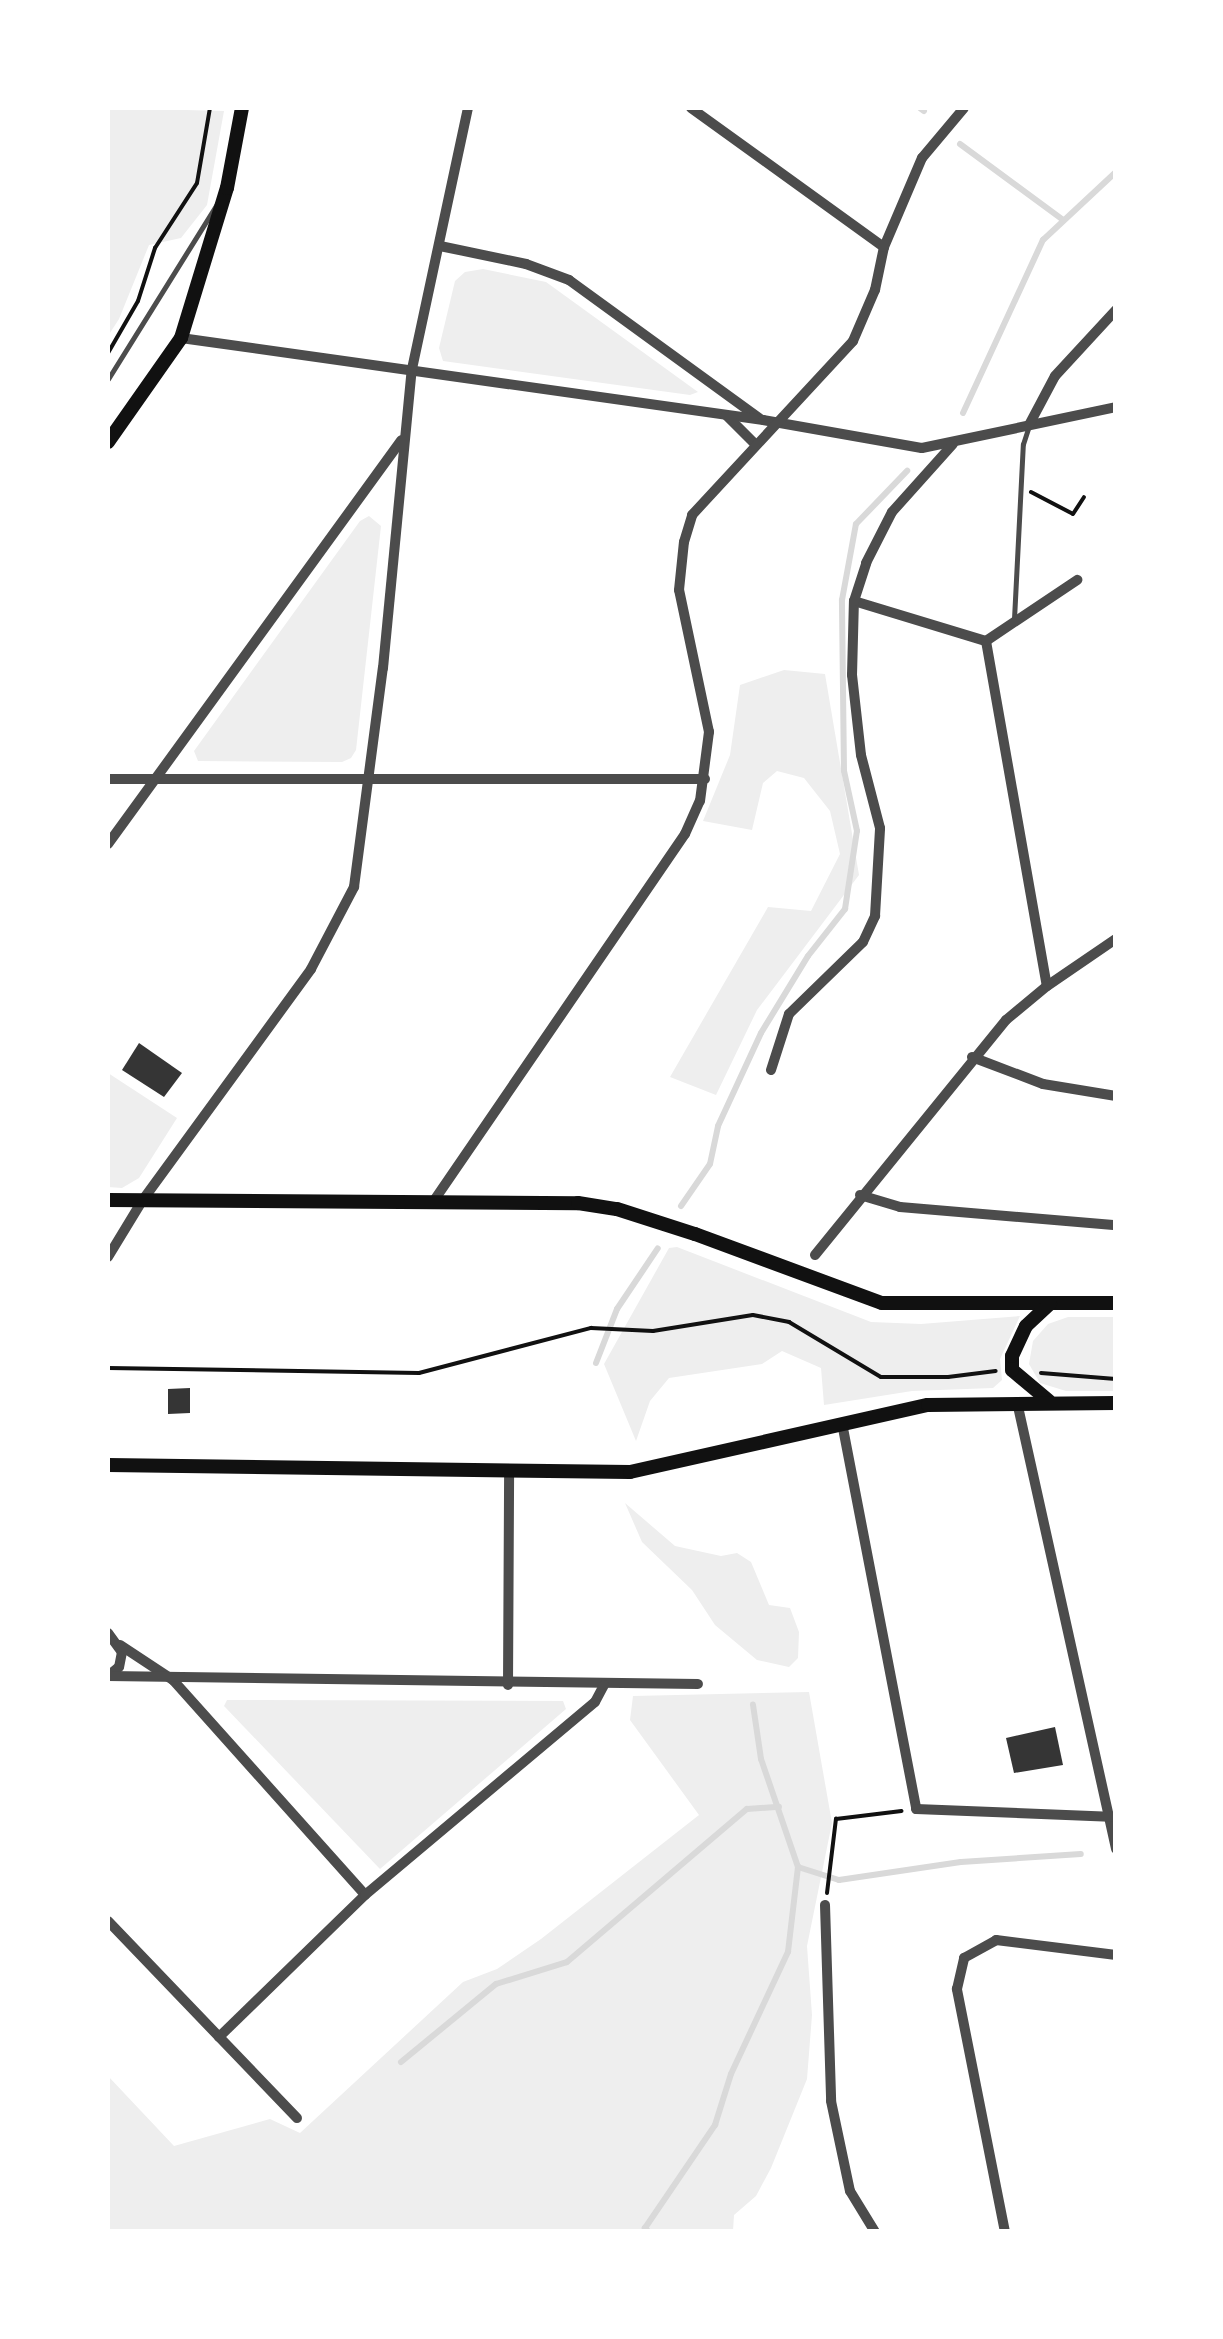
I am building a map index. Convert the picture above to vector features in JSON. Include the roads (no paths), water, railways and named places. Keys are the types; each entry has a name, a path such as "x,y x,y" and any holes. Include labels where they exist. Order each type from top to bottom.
{"main road":[{"path":"108,442 181,338 227,188 241,108"},
{"path":"108,1200 578,1203 617,1209 882,1302 1116,1304"},
{"path":"1016,1402 1012,1370 1019,1336 1050,1304"},
{"path":"1012,1370 1050,1402"},
{"path":"108,1465 630,1472 928,1405 1116,1403"}],"street":[{"path":"108,1257 142,1201 312,970 354,887 383,668 412,369 468,108"},
{"path":"690,108 884,246"},
{"path":"432,1202 685,834 705,779 709,732 679,590 684,542 692,515 768,422 801,398 853,341 875,290 884,246 922,158 964,108"},
{"path":"440,246 526,264 570,280 768,422"},
{"path":"1029,424 1056,376 1116,310"},
{"path":"181,338 726,415 922,448 1116,407"},
{"path":"716,385 726,415 754,443"},
{"path":"801,398 796,416 811,432"},
{"path":"108,844 403,437"},
{"path":"771,1070 788,1014 863,942 875,916 880,828 859,735 852,676 854,601 866,562 892,512 953,443"},
{"path":"986,641 1078,580"},
{"path":"854,601 986,641"},
{"path":"986,641 1047,986"},
{"path":"108,779 705,779"},
{"path":"814,1255 972,1057 1047,986 1116,940"},
{"path":"972,1057 1043,1084 1116,1096"},
{"path":"860,1195 900,1207 1116,1224"},
{"path":"1016,1402 1112,1817 1116,1850"},
{"path":"842,1423 916,1809 1112,1817"},
{"path":"508,1684 509,1472"},
{"path":"108,1633 172,1680 366,1895"},
{"path":"108,1676 119,1667 120,1645"},
{"path":"108,1676 172,1680 698,1684"},
{"path":"219,2037 366,1895 596,1702 604,1685"},
{"path":"825,1905 832,2101 850,2191 875,2232"},
{"path":"108,1920 297,2118"},
{"path":"1005,2232 957,1989 964,1958 996,1940 1116,1955"}],"lane":[{"path":"108,380 227,188"},
{"path":"1014,622 1023,444 1029,424"}],"waterway":[{"path":"920,108 924,111"},
{"path":"960,144 1063,220"},
{"path":"963,413 1043,240 1116,172"},
{"path":"681,1206 710,1164 718,1126 761,1033 808,956 845,909 857,831 844,771 842,600 856,524 907,471"},
{"path":"596,1363 617,1309 658,1248"},
{"path":"649,2232 645,2228 715,2125 731,2074 788,1952 798,1867 761,1759 753,1705"},
{"path":"401,2062 496,1984 567,1962 747,1809 779,1807"},
{"path":"798,1867 839,1880 961,1862 1081,1854"}]}
